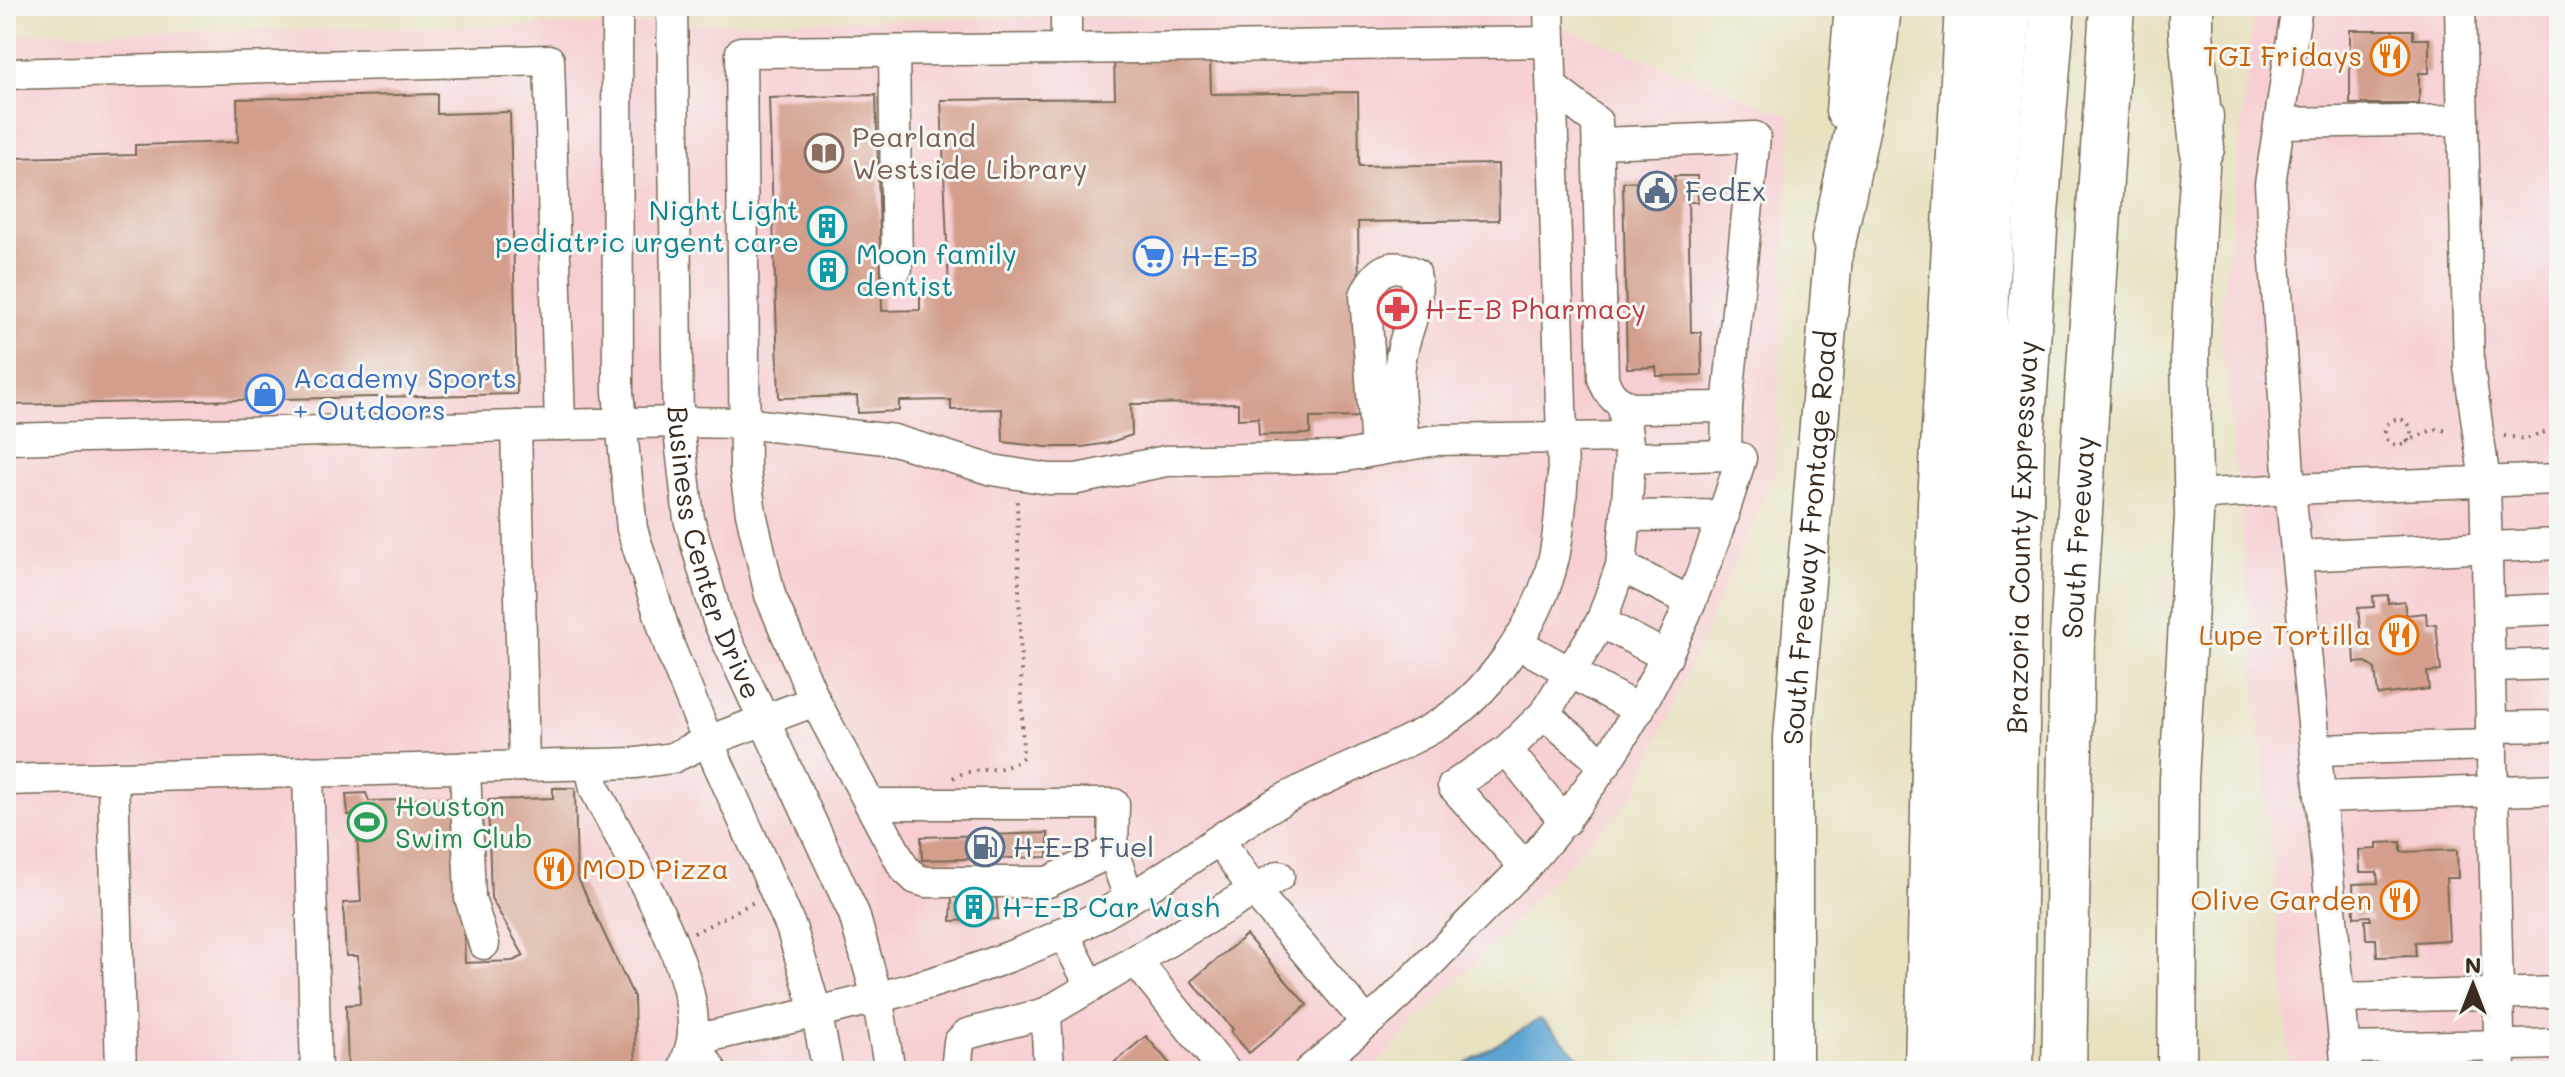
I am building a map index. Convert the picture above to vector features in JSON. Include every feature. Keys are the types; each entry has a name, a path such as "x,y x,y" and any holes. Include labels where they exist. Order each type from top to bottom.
{"highway":[{"path":"1834,239 1874,50 1879,6"},
{"path":"1927,1071 1940,503 1967,6"},
{"name":"Brazoria County Expressway","path":"1970,1071 1986,291 2009,6"},
{"name":"Brazoria County Expressway","path":"2011,1071 2022,441 2053,6"},
{"name":"South Freeway","path":"2064,1071 2072,637 2112,6"},
{"path":"2191,6 2202,148"}],"main road":[{"name":"South Freeway Frontage Road","path":"1793,1071 1793,737 1854,6"},
{"path":"2177,1071 2179,779 2194,516 2190,356 2214,6"}],"street":[{"path":"617,6 618,392 632,529 670,648 791,927 816,1011 828,1071"},
{"name":"Business Center Drive","path":"672,6 678,422 689,519 718,621 854,914 877,997 890,1071"},
{"path":"1066,6 1066,49"},
{"path":"693,1040 946,980 1101,915 1255,816 1298,792 1433,728 1474,695 1493,675 1517,643 1541,597 1553,559 1560,517 1563,473 1549,6"},
{"path":"2297,6 2270,184 2290,489 2346,1059 2500,1058 2559,1044"},
{"path":"2460,6 2469,367 2485,482 2500,1058"},
{"path":"1113,851 1048,882 926,882 916,879 904,868 815,701 770,595 751,513 743,423 741,52 1550,42"},
{"path":"894,51 897,268"},
{"path":"6,74 549,60 560,425"},
{"path":"1552,87 1597,122 1600,143 1603,378 1607,393 1623,405 1636,408 1727,407"},
{"path":"2280,123 2463,120"},
{"path":"1600,143 1755,137 1727,407 1726,455"},
{"path":"1403,267 1415,273 1418,296 1416,312 1404,341 1399,404 1390,447 1365,295 1374,276 1387,269 1403,267"},
{"path":"1525,867 1453,786 1507,750 1544,714 1601,622 1621,566 1628,448 1623,405"},
{"path":"6,439 678,422 743,423 894,440 1017,476 1077,479 1166,461 1340,457 1436,440 1561,438 1628,448 1741,458 1724,515 1667,657 1639,710 1565,822 1525,867 1386,1007 1309,1071"},
{"path":"516,426 524,766"},
{"path":"2193,495 2559,479"},
{"path":"1626,516 1724,515"},
{"path":"2297,556 2559,544"},
{"path":"1621,566 1691,602"},
{"path":"2489,612 2559,609"},
{"path":"1601,622 1667,657"},
{"path":"1517,643 1639,710"},
{"path":"2490,666 2559,664"},
{"path":"6,780 590,764 672,758 708,741 815,701"},
{"path":"1544,714 1605,765"},
{"path":"2316,750 2492,736 2559,726"},
{"path":"1507,750 1565,822"},
{"path":"590,764 595,789 674,943 690,997 693,1040 683,1071"},
{"path":"465,767 470,898 484,944"},
{"path":"308,771 316,1071"},
{"path":"113,777 121,1071"},
{"path":"2320,797 2559,789"},
{"path":"870,804 1114,804 1113,851 1129,898"},
{"path":"1220,841 1267,884 1367,1023"},
{"path":"956,1071 959,1042 967,1034 1046,1013 1267,884"},
{"path":"1063,932 1091,987"},
{"path":"1136,961 1225,1071"},
{"path":"2340,998 2559,992"},
{"path":"1046,1013 1049,1071"},
{"path":"693,1040 712,1071"}],"path":[{"path":"2393,420 2402,420 2409,426 2409,438 2402,444 2391,443 2385,433 2387,426 2393,420"},
{"path":"944,783 964,771 1010,768 1023,757 1017,476"},
{"path":"674,943 761,898"}],"shaded area":[{"path":"2254,6 2559,6 2559,1071 2291,1071 2220,326"},
{"path":"1521,10 1791,116 1775,469 1635,794 1371,1071 6,1071 6,34"}],"water":[{"path":"1540,1019 1594,1071 1452,1071"}],"building":[{"name":"TGI Fridays","path":"2350,30 2413,30 2413,39 2429,39 2429,73 2419,73 2419,104 2350,104"},
{"name":"H-E-B","path":"1210,56 1211,94 1358,92 1359,166 1498,164 1499,220 1358,222 1361,417 1310,418 1310,434 1259,435 1258,418 1238,419 1238,403 1131,404 1132,435 1082,447 1047,447 1003,442 1002,409 951,410 951,400 899,401 899,411 858,413 857,396 779,398 769,98 876,95 882,311 920,310 920,290 949,290 941,100 1115,98 1114,57"},
{"path":"437,94 437,114 510,112 517,394 6,405 6,108 13,110 14,158 135,155 135,145 238,142 237,99"},
{"path":"1674,176 1697,176 1698,202 1688,202 1691,332 1701,332 1702,375 1657,376 1656,367 1627,368 1623,182 1675,181"},
{"name":"Lupe Tortilla","path":"2388,595 2388,603 2404,601 2406,615 2426,613 2427,625 2436,624 2441,671 2427,672 2429,689 2378,695 2375,669 2366,662 2355,663 2354,645 2362,645 2358,608 2374,607 2373,596"},
{"path":"553,788 575,788 577,876 634,997 636,1071 348,1071 346,1005 360,1004 358,956 346,956 343,903 361,902 356,815 348,815 346,794 366,793 369,801 459,798 465,963 513,961 524,956 491,898 488,800 553,798"},
{"name":"H-E-B Fuel","path":"1048,833 1048,857 922,860 921,837"},
{"name":"Olive Garden","path":"2401,842 2401,852 2457,850 2458,878 2446,878 2449,940 2415,942 2416,956 2377,957 2376,939 2366,939 2365,920 2371,920 2370,916 2354,917 2353,884 2378,883 2377,872 2360,872 2359,850 2377,849 2377,843"},
{"name":"H-E-B Car Wash","path":"996,894 998,919 951,921 952,896"},
{"path":"1246,935 1307,1005 1249,1053 1231,1032 1233,1029 1191,981"},
{"path":"1146,1036 1176,1071 1104,1071"}],"place":[{"name":"TGI Fridays","path":"2390,56"},
{"name":"Pearland Westside Library","path":"824,153"},
{"name":"FedEx","path":"1657,191"},
{"name":"Night Light pediatric urgent care","path":"827,226"},
{"name":"H-E-B","path":"1153,256"},
{"name":"Moon family dentist","path":"828,270"},
{"name":"H-E-B Pharmacy","path":"1397,309"},
{"name":"Academy Sports + Outdoors","path":"265,394"},
{"name":"Lupe Tortilla","path":"2399,635"},
{"name":"Houston Swim Club","path":"367,822"},
{"name":"H-E-B Fuel","path":"985,847"},
{"name":"MOD Pizza","path":"554,869"},
{"name":"Olive Garden","path":"2400,900"},
{"name":"H-E-B Car Wash","path":"974,907"}]}
